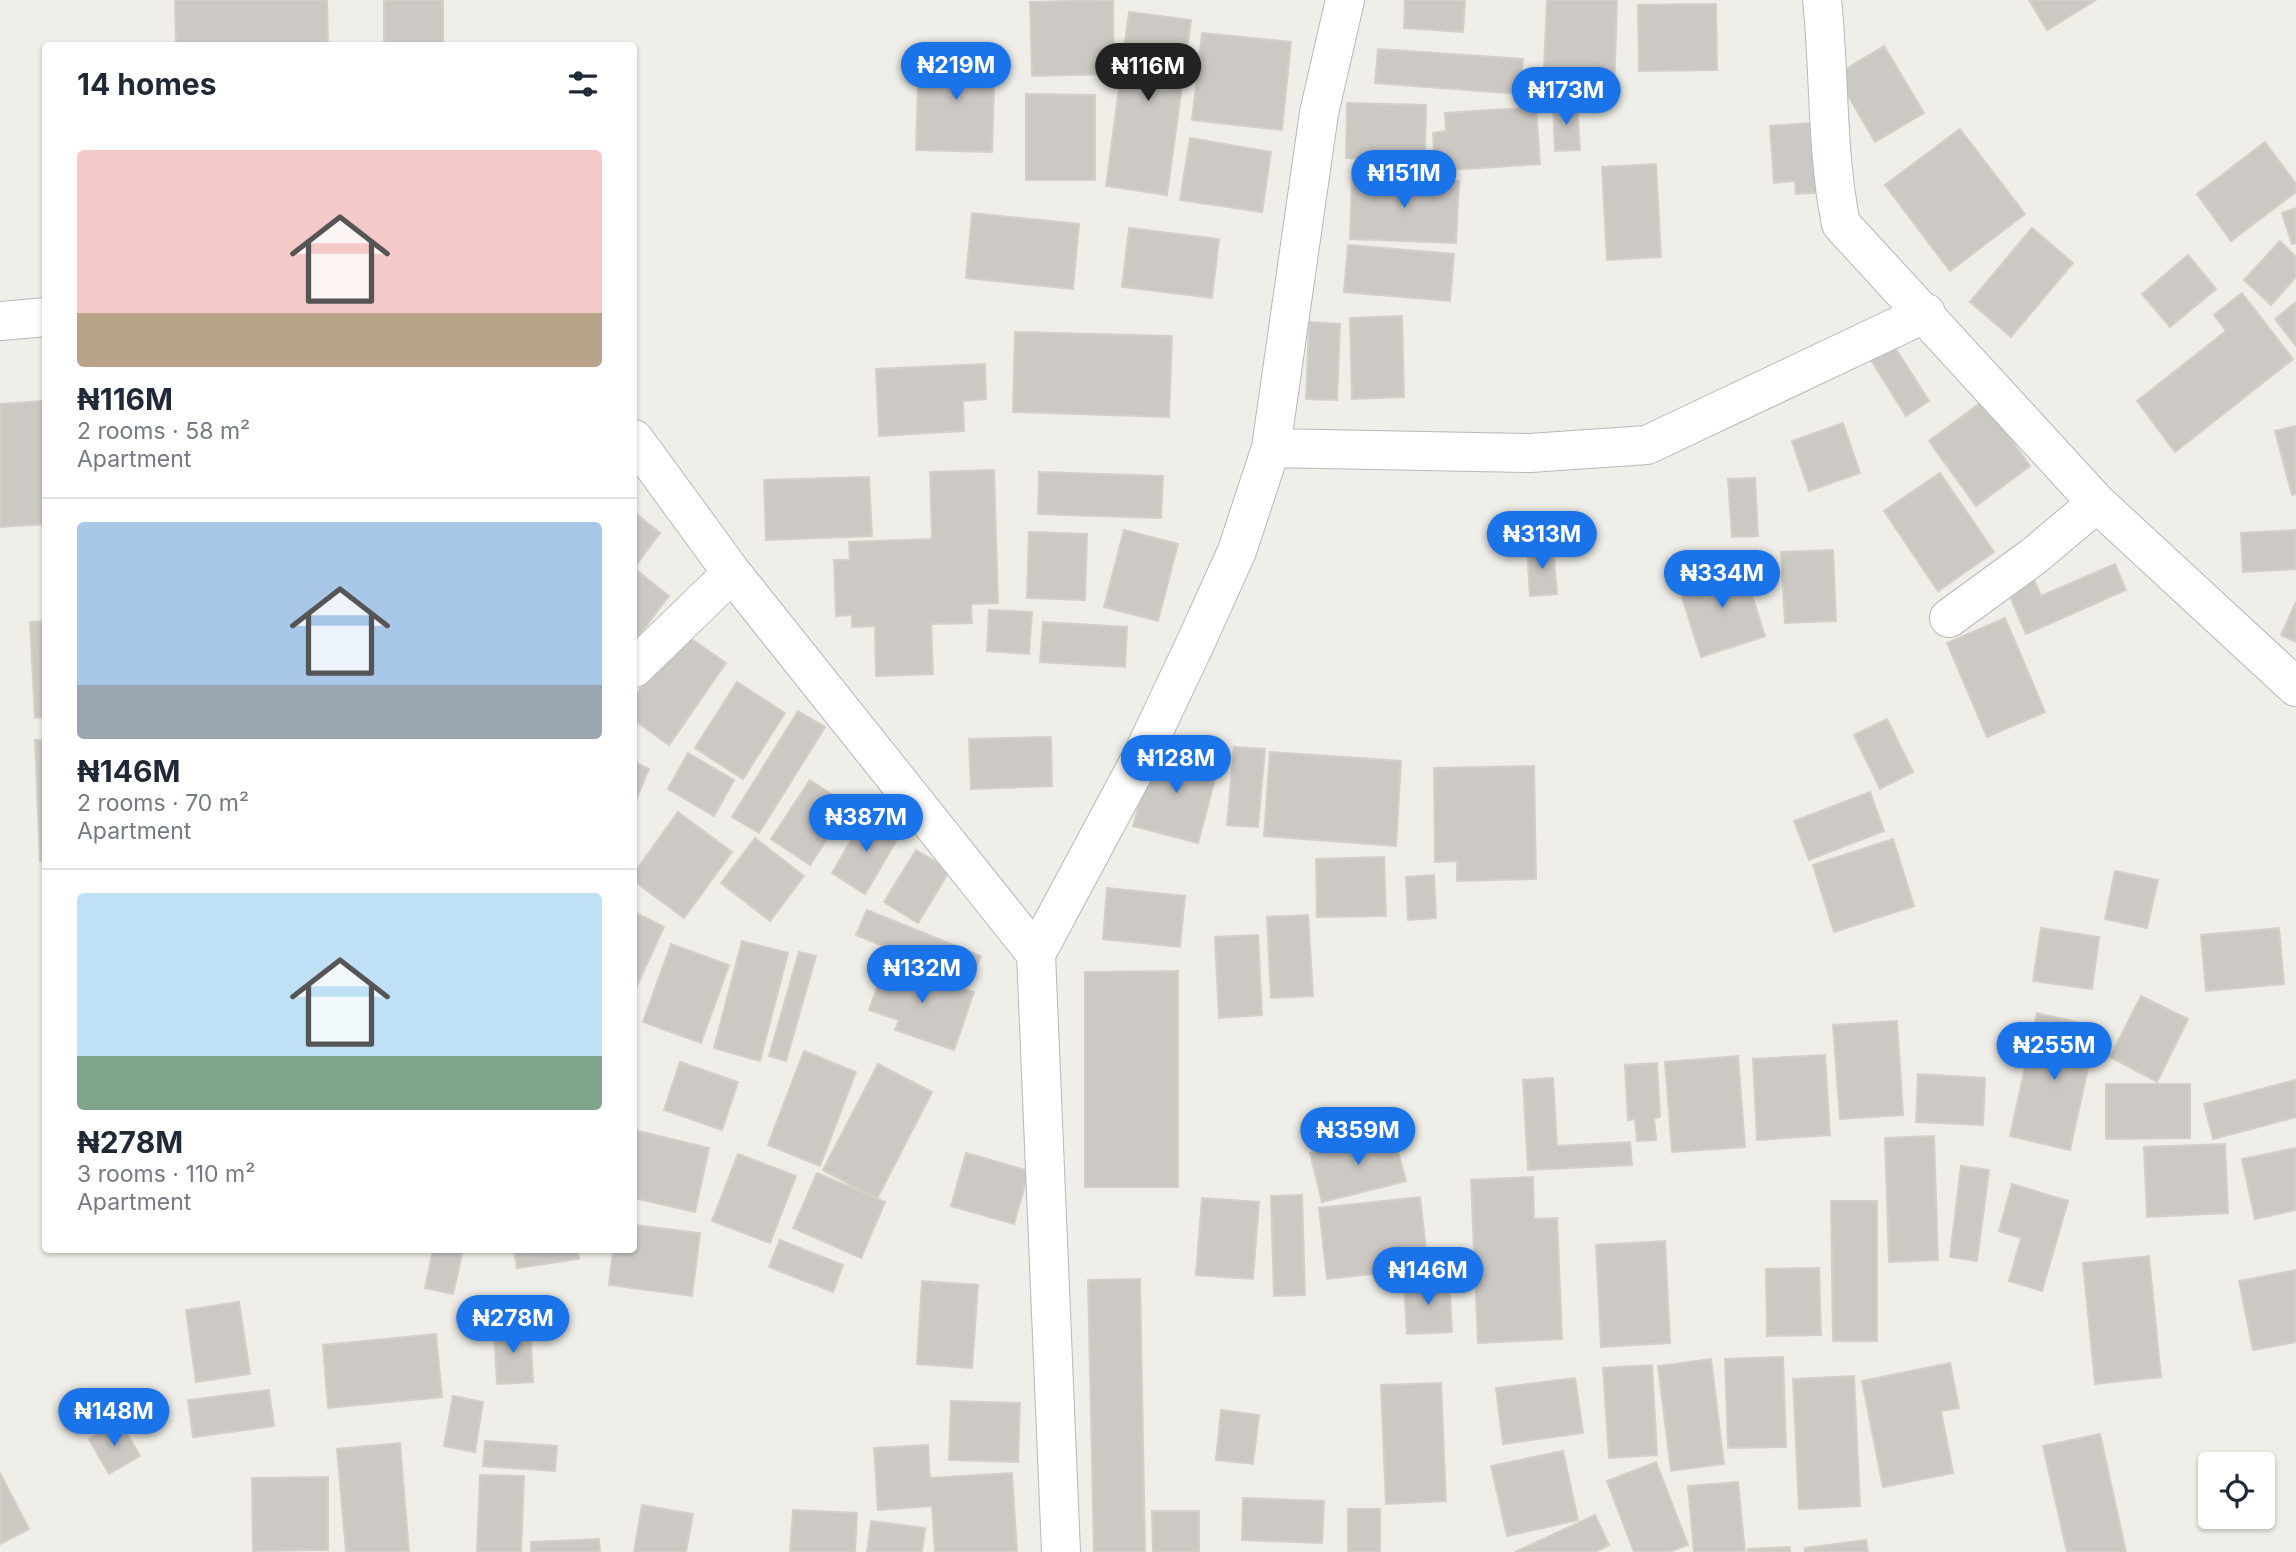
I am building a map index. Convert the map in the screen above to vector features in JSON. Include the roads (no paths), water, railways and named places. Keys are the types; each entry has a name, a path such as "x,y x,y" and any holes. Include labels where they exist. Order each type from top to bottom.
{"street":[{"path":"1060,1552 1036,954 1141,758 1195,644 1237,551 1272,448 1319,113 1345,0"},
{"path":"1822,0 1828,58 1832,179 1841,224 1926,313 2097,503 2296,687"},
{"path":"1272,448 1531,453 1647,445 1926,313"},
{"path":"0,321 42,317"},
{"path":"637,443 732,573 1036,954"},
{"path":"1949,618 2034,556 2097,503"},
{"path":"637,665 732,573"}]}
